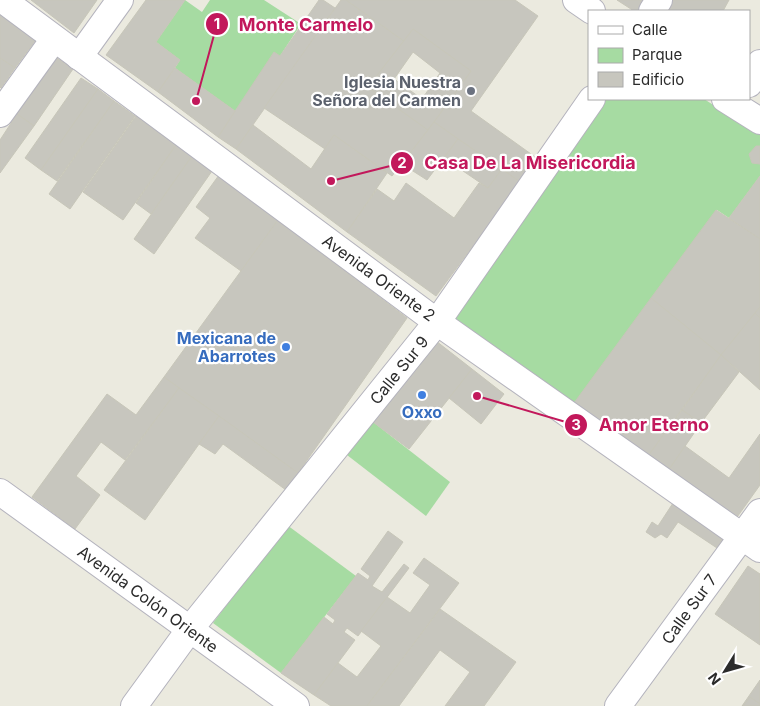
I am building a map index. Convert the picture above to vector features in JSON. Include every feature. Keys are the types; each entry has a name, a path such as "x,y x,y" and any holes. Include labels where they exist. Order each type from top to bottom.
{"street":[{"name":"Avenida Oriente 2","path":"3,0 437,322 751,543"},
{"path":"79,57 120,0"},
{"path":"576,0 591,10"},
{"path":"0,114 54,39"},
{"path":"750,78 760,63"},
{"name":"Calle Sur 9","path":"134,706 190,629 437,322 591,100"},
{"path":"741,100 760,121"},
{"name":"Avenida Colón Oriente","path":"0,492 296,706"},
{"name":"Calle Sur 7","path":"618,706 751,543 760,512"}],"green space":[{"path":"185,0 202,12 210,0 264,0 301,24 280,56 235,111 175,68 180,60 156,42"},
{"path":"605,100 706,100 760,135 760,176 729,218 717,210 571,408 448,319"},
{"path":"373,422 450,482 426,516 347,455"},
{"path":"287,525 356,576 281,673 213,623"}],"building":[{"path":"31,0 97,0 74,33"},
{"path":"146,0 185,0 156,42 180,60 158,92 106,55"},
{"path":"319,0 323,0 335,8 236,149 218,137 274,52 280,56"},
{"path":"341,0 346,0 404,41 368,87 428,130 392,176 334,135 325,149 264,108"},
{"name":"Iglesia Nuestra Señora del Carmen","path":"346,0 515,0 538,16 471,111 538,159 520,182 434,122 471,71 413,29 404,41"},
{"path":"617,0 650,0 644,10 632,10"},
{"path":"673,0 729,0 724,10 667,10"},
{"path":"0,13 35,41 15,68 0,58"},
{"path":"413,29 471,71 428,130 368,87","holes":["413,52 440,73 422,99 394,79"]},
{"path":"0,58 15,68 1,88 0,87"},
{"path":"57,58 73,69 34,126 17,114"},
{"path":"175,68 235,111 218,137 158,92"},
{"path":"81,78 98,89 41,170 25,158"},
{"path":"98,89 114,101 57,181 41,170"},
{"path":"114,101 135,116 70,209 49,194"},
{"path":"17,114 34,126 0,173 0,140"},
{"path":"136,116 176,145 123,220 83,192"},
{"path":"434,122 458,139 427,180 402,164"},
{"path":"253,125 311,169 334,135 387,173 347,232 236,149"},
{"path":"458,139 502,169 488,188 444,158"},
{"path":"176,145 192,156 151,214 136,203"},
{"path":"756,146 760,146 760,164 752,163 749,154"},
{"path":"192,156 212,171 154,254 134,239"},
{"path":"502,169 520,182 436,296 347,232 377,189 394,201 406,183 454,218 479,183 488,188"},
{"path":"219,175 278,220 241,271 195,238 210,218 196,207"},
{"path":"760,176 760,239 729,218"},
{"path":"716,210 760,239 760,307 721,355 651,298"},
{"name":"Mexicana de Abarrotes","path":"278,220 407,318 298,473 164,377"},
{"path":"651,298 721,355 648,456 574,403"},
{"path":"760,307 760,318 755,313"},
{"path":"755,313 760,318 760,390 721,355"},
{"name":"Oxxo","path":"436,341 472,369 409,449 373,422"},
{"path":"721,355 739,372 701,423 682,410"},
{"path":"472,369 504,394 481,424 449,398"},
{"path":"164,377 179,388 125,460 101,442 76,476 100,495 75,529 32,497 107,394 136,415"},
{"path":"179,388 219,416 145,520 104,490"},
{"path":"682,410 701,423 668,471 648,456"},
{"path":"219,416 298,473 286,490 223,444 215,454 199,444"},
{"path":"760,434 760,485 735,520 668,471 685,446 729,478"},
{"path":"675,500 726,535 717,548 678,522 667,538 661,534 655,538 646,532 652,522 658,526"},
{"path":"388,531 403,542 372,586 382,592 404,564 409,568 358,636 347,628 344,632 355,640 314,695 281,673 324,617 333,624 335,620 327,614 358,573 368,580 370,576 361,569"},
{"path":"424,558 459,583 367,706 331,706 314,695 338,663 357,677 381,646 361,631 387,597 410,613 430,585 413,573"},
{"path":"748,566 760,574 760,645 715,614"},
{"path":"440,609 516,662 484,706 445,706 470,672 440,650 399,706 367,706"},
{"path":"760,680 760,706 742,706"},
{"path":"750,697 760,704 760,706 743,706"}],"place":[{"name":"Iglesia Nuestra Señora del Carmen","path":"471,91"},
{"name":"Monte Carmelo","path":"196,101"},
{"name":"Casa De La Misericordia","path":"331,181"},
{"name":"Mexicana de Abarrotes","path":"286,347"},
{"name":"Oxxo","path":"422,395"},
{"name":"Amor Eterno","path":"477,396"}]}
